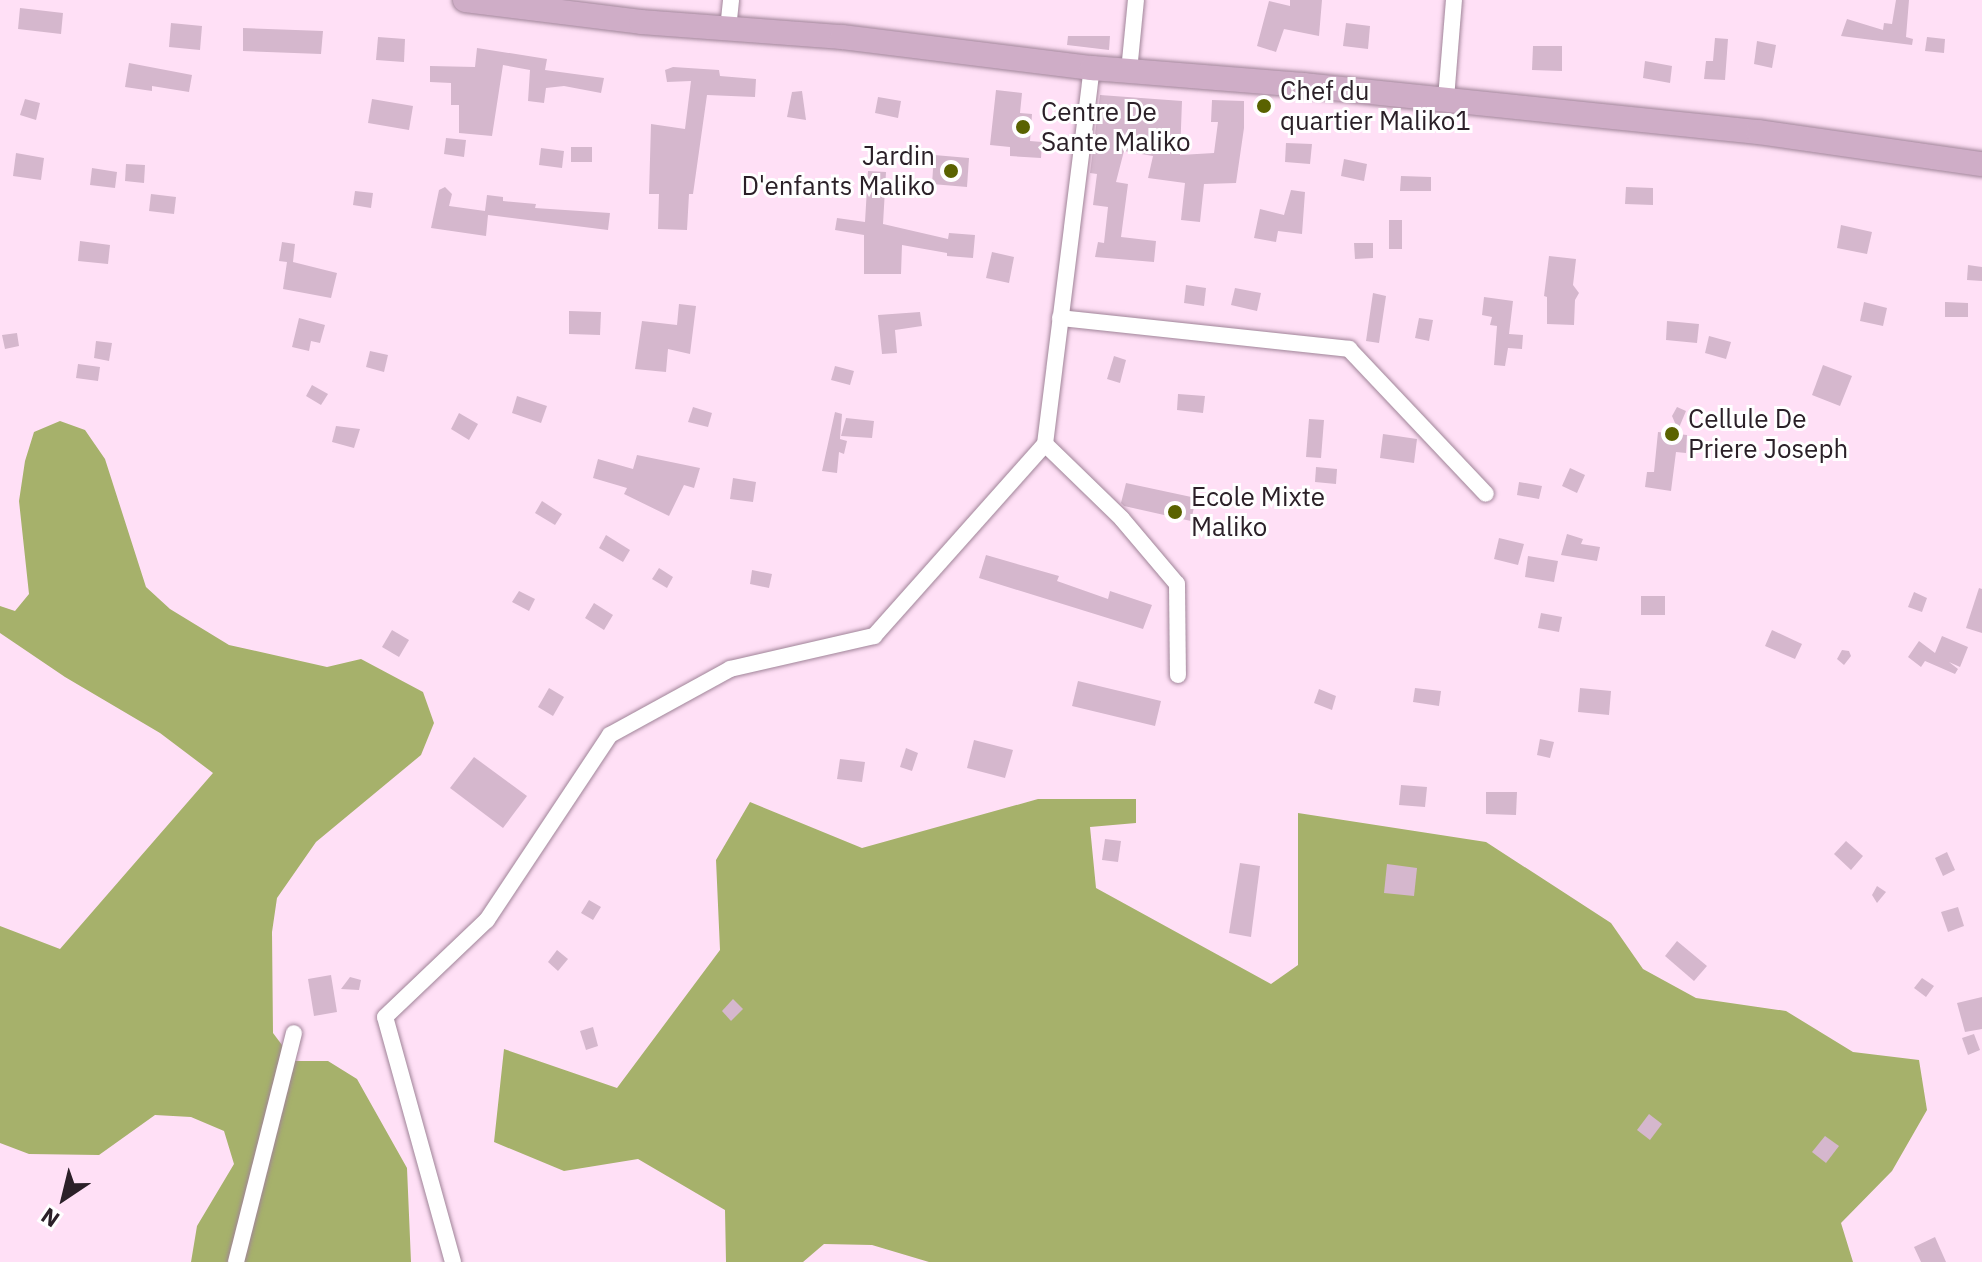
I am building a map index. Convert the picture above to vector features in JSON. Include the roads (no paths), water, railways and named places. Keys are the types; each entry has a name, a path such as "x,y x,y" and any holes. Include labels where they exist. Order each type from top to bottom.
{"main road":[{"path":"465,0 641,22 842,37 1092,68 1446,99 1759,132 1982,164"}],"street":[{"path":"728,29 731,0"},
{"path":"1129,71 1136,0"},
{"path":"1446,99 1454,0"},
{"path":"453,1262 385,1017 487,920 610,735 730,669 874,636 1045,444 1092,68"},
{"path":"1060,318 1349,349 1486,494"},
{"path":"1045,444 1122,519 1177,584 1178,675"},
{"path":"236,1262 294,1033"}],"place":[{"name":"Chef du quartier Maliko1","path":"1264,106"},
{"name":"Centre De Sante Maliko","path":"1023,127"},
{"name":"Jardin D'enfants Maliko","path":"951,171"},
{"name":"Cellule De Priere Joseph","path":"1672,434"},
{"name":"Ecole Mixte Maliko","path":"1175,512"}]}
